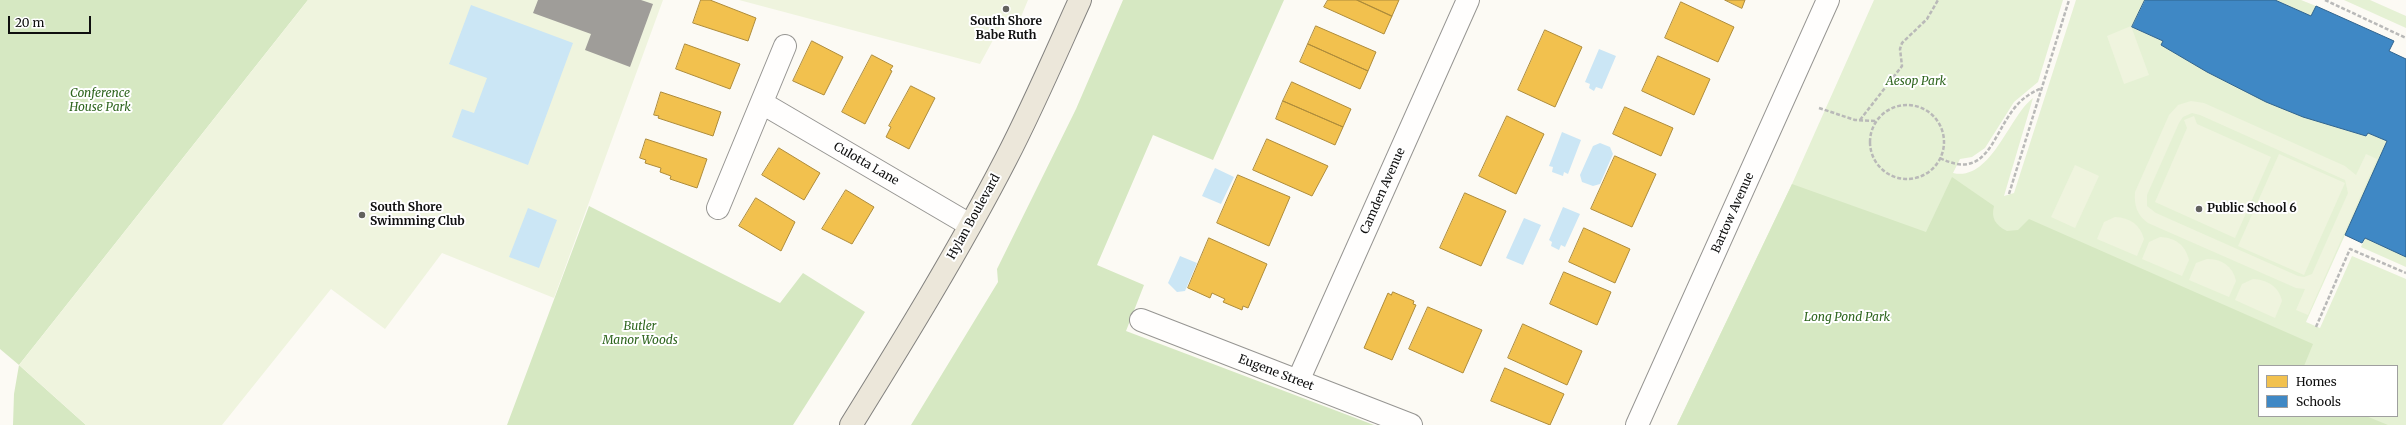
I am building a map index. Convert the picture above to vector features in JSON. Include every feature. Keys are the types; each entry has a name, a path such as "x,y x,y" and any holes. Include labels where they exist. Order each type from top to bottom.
{"main road":[{"name":"Hylan Boulevard","path":"851,425 913,324 970,225 1022,125 1080,0"}],"street":[{"name":"Bartow Avenue","path":"1637,425 1828,0"},
{"name":"Camden Avenue","path":"1298,381 1462,2"},
{"path":"718,208 785,46"},
{"name":"Culotta Lane","path":"762,103 970,225"},
{"name":"Eugene Street","path":"1141,320 1411,425"}],"path":[{"path":"1860,120 1902,66 1900,49 1902,43 1927,19 1938,0"},
{"path":"2009,194 2069,0"},
{"path":"2325,0 2406,38"},
{"path":"1940,158 1957,165 1966,165 1979,159 1990,149 2016,106 2029,93 2042,87"},
{"path":"1896,107 1918,107 1928,112 1942,130 1944,140 1940,158 1932,170 1922,176 1910,179 1898,179 1887,174 1878,166 1872,156 1870,144 1871,132 1876,121 1885,112 1896,107"},
{"path":"1819,108 1846,118 1876,121"},
{"path":"2316,327 2350,249 2406,273"}],"green space":[{"name":"Conference House Park","path":"0,0 308,0 19,365 0,349"},
{"name":"South Shore Swimming Club","path":"308,0 663,0 554,298 442,253 385,329 331,289 222,425 86,425 19,365"},
{"path":"739,0 1028,0 1018,24 1005,18 980,64"},
{"path":"1123,0 1284,0 1213,160 1153,135 1097,265 1144,285 1126,331 1374,425 911,425 998,282 997,269 1076,109"},
{"name":"Aesop Park","path":"1874,0 2063,0 2038,82 2014,102 1985,148 1972,157 1960,159 1953,173 1966,173 1978,168 1989,158 2024,107 2033,98 2004,196 2014,193 2076,0 2145,0 2133,28 2163,41 2162,45 2186,60 2235,86 2286,109 2339,128 2366,136 2368,133 2387,141 2306,322 2320,328 2352,256 2406,279 2406,425 1677,425 1792,184"},
{"path":"2275,0 2301,0 2316,6 2311,16"},
{"path":"2344,0 2370,0 2406,16 2406,28"},
{"path":"2131,26 2149,75 2124,84 2107,36"},
{"path":"2191,101 2204,103 2345,166 2356,175 2366,154 2377,159 2308,315 2296,310 2305,289 2296,288 2148,223 2141,217 2135,202 2135,192 2169,115 2178,105","holes":["2192,113 2200,115 2345,180 2348,193 2312,274 2304,277 2298,276 2156,213 2147,206 2147,195 2179,123 2183,117"]},
{"path":"2194,116 2197,124 2271,157 2235,238 2155,202 2187,128 2184,120"},
{"path":"2279,154 2345,183 2304,275 2238,246"},
{"path":"2075,165 2099,176 2075,228 2051,217"},
{"name":"Long Pond Park","path":"1952,177 1994,206 1993,214 1995,221 1999,226 2007,231 2018,230 2029,219 2313,344 2304,365 2258,365 2258,417 2368,417 2388,425 1677,425 1792,184 1926,232"},
{"name":"Butler Manor Woods","path":"589,206 780,303 803,273 865,312 793,425 507,425"},
{"path":"2115,217 2130,220 2140,229 2144,239 2137,256 2097,239 2104,222"},
{"path":"2160,237 2175,240 2185,250 2189,260 2182,276 2142,259 2149,242"},
{"path":"2365,238 2406,257 2406,267 2361,247"},
{"path":"2207,259 2217,260 2226,264 2235,276 2236,281 2229,297 2189,280 2196,263"},
{"path":"2253,279 2268,282 2278,291 2282,301 2275,318 2235,300 2242,284"},
{"path":"19,365 86,425 13,425 14,394"}],"water":[{"path":"471,5 573,43 528,165 452,137 462,109 474,113 487,78 449,64"},
{"path":"1599,49 1616,56 1602,89 1596,87 1594,91 1589,88 1590,84 1585,82"},
{"path":"1562,132 1581,140 1568,174 1564,172 1563,176 1552,172 1553,167 1549,166"},
{"path":"1600,143 1610,147 1613,154 1600,184 1593,186 1582,182 1580,175 1593,146"},
{"path":"1215,168 1234,177 1221,204 1202,196"},
{"path":"1563,207 1580,214 1565,247 1561,245 1559,250 1551,246 1552,242 1549,240"},
{"path":"528,208 557,220 539,268 509,257"},
{"path":"1524,218 1541,225 1523,265 1506,258"},
{"path":"1180,256 1197,263 1185,291 1177,292 1168,283"}],"building: Homes":[{"path":"701,0 710,0 756,18 748,41 693,23"},
{"path":"1328,0 1357,0 1392,16 1384,34 1324,7"},
{"path":"1357,0 1399,0 1392,16"},
{"path":"1725,0 1745,0 1742,8"},
{"path":"1681,2 1734,27 1718,62 1665,38"},
{"path":"1316,26 1376,52 1368,71 1308,44"},
{"path":"1545,30 1582,47 1555,107 1518,90"},
{"path":"812,41 843,57 824,95 793,81"},
{"path":"685,44 740,64 730,89 676,69"},
{"path":"1308,44 1368,71 1360,89 1300,62"},
{"path":"872,55 893,66 890,70 892,71 865,124 842,112"},
{"path":"1658,56 1710,79 1694,115 1642,91"},
{"path":"1292,82 1351,109 1343,127 1283,101"},
{"path":"911,86 935,98 909,149 886,137 891,127 889,126"},
{"path":"661,92 721,112 713,136 658,118 659,116 654,115"},
{"path":"1283,101 1343,127 1335,145 1276,119"},
{"path":"1625,107 1673,128 1661,156 1613,134"},
{"path":"1507,116 1544,134 1516,194 1479,176"},
{"path":"646,139 707,159 697,188 670,179 671,176 660,172 661,168 645,163 646,160 640,158"},
{"path":"1267,139 1328,166 1312,196 1253,170"},
{"path":"779,148 820,173 804,200 762,175"},
{"path":"1615,156 1656,174 1632,227 1591,209"},
{"path":"1238,175 1290,197 1269,246 1217,223"},
{"path":"846,190 874,207 852,244 822,229"},
{"path":"1465,193 1506,211 1481,266 1440,248"},
{"path":"756,198 795,222 781,251 739,226"},
{"path":"1584,228 1630,249 1615,283 1569,262"},
{"path":"1209,238 1267,264 1248,308 1243,306 1242,310 1223,302 1225,299 1212,293 1210,298 1188,288"},
{"path":"1564,272 1611,292 1597,325 1550,304"},
{"path":"1393,292 1414,301 1413,304 1416,305 1392,360 1364,348 1388,293 1391,295"},
{"path":"1428,307 1482,330 1463,373 1409,349"},
{"path":"1523,324 1582,351 1567,385 1508,358"},
{"path":"1505,368 1564,394 1550,425 1491,401"}],"building: Schools":[{"path":"2145,0 2275,0 2311,16 2316,6 2394,41 2389,51 2406,59 2406,257 2365,238 2362,243 2345,235 2387,141 2368,133 2366,136 2303,117 2266,102 2207,72 2161,45 2163,41 2132,27"}],"building: Other":[{"path":"538,0 641,0 653,4 630,67 585,50 591,34 533,13"}],"place":[{"name":"South Shore Babe Ruth","path":"1006,9"},
{"name":"Public School 6","path":"2199,209"},
{"name":"South Shore Swimming Club","path":"362,215"}]}
